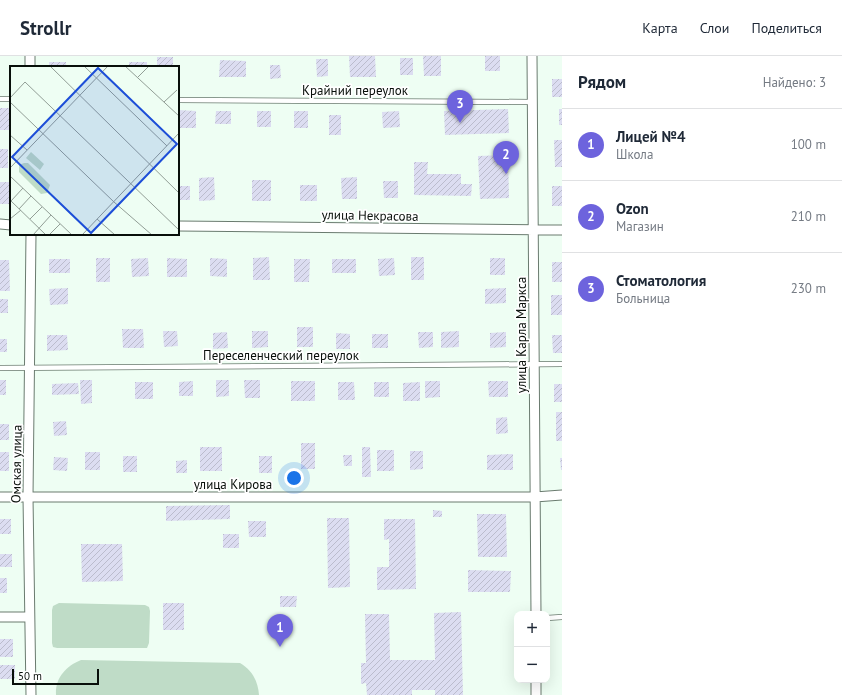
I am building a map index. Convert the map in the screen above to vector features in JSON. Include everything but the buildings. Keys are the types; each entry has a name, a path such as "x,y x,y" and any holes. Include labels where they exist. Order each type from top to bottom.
{"street":[{"name":"улица Карла Маркса","path":"532,56 536,611"},
{"name":"улица Некрасова","path":"179,226 562,230"},
{"name":"Омская улица","path":"31,235 28,497 31,695"},
{"name":"улица Кирова","path":"0,497 535,497 562,495"},
{"path":"0,617 29,617"},
{"path":"536,683 536,695"}],"lane":[{"name":"Крайний переулок","path":"179,100 532,102"},
{"name":"Переселенческий переулок","path":"0,368 562,364"},
{"path":"550,618 562,617"}],"green space":[{"path":"59,603 145,605 149,607 149,643 147,648 53,647 52,610 53,606"},
{"path":"81,660 240,663 254,676 259,695 56,695 57,683 62,673"}],"place":[{"name":"Стоматология","path":"460,123"},
{"name":"Ozon","path":"506,174"},
{"name":"Лицей №4","path":"280,647"}]}
